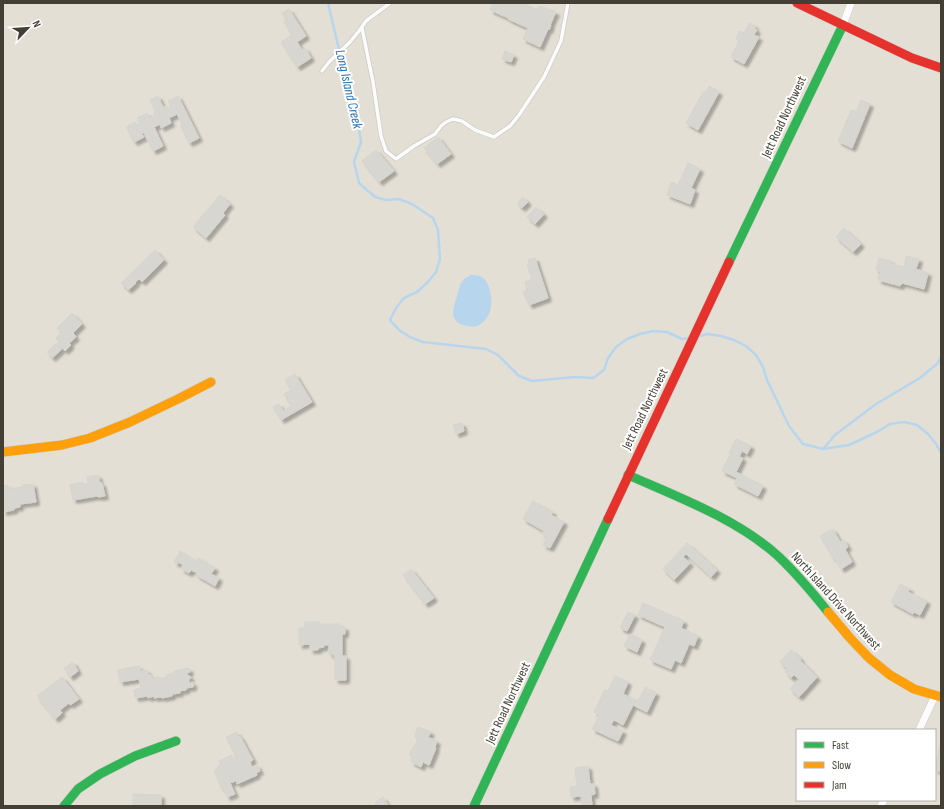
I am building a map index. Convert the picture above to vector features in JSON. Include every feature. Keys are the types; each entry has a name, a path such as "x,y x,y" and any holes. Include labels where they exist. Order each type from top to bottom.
{"street":[{"path":"797,3 912,58 941,68"},
{"path":"843,24 851,3"},
{"name":"Jett Road Northwest","path":"474,806 628,475 843,24"},
{"path":"3,452 70,444 94,437 118,428 211,382"},
{"name":"North Island Drive Northwest","path":"628,475 716,514 736,525 756,539 777,555 796,573 856,646 872,662 887,674 901,682 938,697"},
{"path":"919,729 938,697"},
{"path":"64,806 78,789 100,774 135,756 176,741"}],"lane":[{"path":"322,71 329,62 350,42 366,21 390,3"},
{"path":"362,28 373,82 381,136 386,152 396,159 414,146 435,134 441,126 453,119 462,121 475,130 494,137 510,126 544,77 553,59 561,41 568,3"}],"shaded area":[{"path":"3,3 941,3 941,806 3,806"}],"water":[{"path":"471,275 477,275 484,278 490,290 491,296 491,308 489,314 482,323 475,327 459,323 453,314 461,283 464,279"}],"building":[{"path":"493,3 522,3 538,10 540,6 556,12 540,47 523,39 528,28 490,10"},
{"path":"289,9 306,36 297,42 302,50 305,48 311,58 297,67 281,42 292,35 284,22 286,20 282,13"},
{"path":"749,23 755,26 754,28 757,30 754,35 759,37 744,64 731,57 739,41 736,39 739,31 744,33"},
{"path":"505,51 514,55 511,62 502,59"},
{"path":"709,86 719,92 698,130 686,123 703,92 705,93"},
{"path":"158,96 163,107 165,106 167,109 171,107 168,101 178,96 199,138 189,143 181,127 182,124 177,114 169,118 171,123 161,128 160,124 154,127 163,146 153,151 144,133 141,132 144,137 134,142 126,127 135,122 137,125 140,123 137,118 147,113 150,118 154,116 155,111 150,100"},
{"path":"861,100 870,104 852,148 838,141 851,110 856,112"},
{"path":"438,137 451,154 437,164 424,148"},
{"path":"376,150 394,171 379,182 362,161"},
{"path":"688,163 700,169 691,188 695,190 690,204 667,195 671,182 678,185"},
{"path":"220,195 230,204 223,213 225,215 206,238 193,227"},
{"path":"523,197 528,202 522,208 517,204"},
{"path":"536,207 544,214 535,224 527,217"},
{"path":"844,228 861,244 853,252 836,237"},
{"path":"155,250 164,260 142,282 139,279 128,290 121,283"},
{"path":"906,256 919,259 916,269 928,273 924,289 902,283 900,286 878,280 881,271 876,270 879,258 891,261 891,264 904,267"},
{"path":"535,258 548,298 529,305 523,292 527,291 525,282 532,279 527,264 529,263 528,260"},
{"path":"72,313 82,324 73,333 76,337 69,343 71,345 65,351 58,343 60,342 56,338 62,333 57,328"},
{"path":"56,343 62,349 52,358 47,352"},
{"path":"295,374 312,402 281,420 273,407 279,404 283,411 291,406 284,394 291,390 285,380"},
{"path":"462,423 464,431 456,434 453,425"},
{"path":"736,439 751,446 747,454 742,451 739,457 743,458 736,472 763,486 758,496 734,484 737,478 722,471"},
{"path":"98,475 100,483 102,483 105,496 73,500 70,485 82,482 83,484 88,483 87,477"},
{"path":"33,484 36,502 20,504 20,507 14,508 14,510 3,512 3,486 8,485 9,489"},
{"path":"533,501 553,512 551,515 564,522 550,548 543,545 547,537 542,534 544,531 523,519"},
{"path":"833,529 840,542 844,540 848,547 845,549 852,562 841,569 820,536"},
{"path":"687,543 717,570 711,577 686,554 683,557 690,563 674,580 663,569"},
{"path":"180,551 196,562 198,558 215,568 211,574 219,578 215,586 196,575 197,573 191,570 189,573 181,569 183,565 178,562 177,564 174,562"},
{"path":"411,569 434,598 425,604 403,575"},
{"path":"900,584 910,589 908,592 927,601 920,615 914,612 913,614 891,602"},
{"path":"643,603 684,621 681,628 698,636 694,646 689,644 681,663 675,660 671,669 650,660 665,627 638,615"},
{"path":"628,612 635,615 627,631 620,628"},
{"path":"305,622 340,624 340,627 345,627 345,634 342,634 342,656 346,656 346,680 335,680 335,657 334,654 329,654 329,645 324,645 324,647 318,648 318,650 310,650 310,644 299,645 299,628 305,628"},
{"path":"630,634 642,640 637,652 624,646"},
{"path":"791,650 817,677 799,697 790,689 799,679 794,675 791,678 785,672 787,669 780,662"},
{"path":"73,662 78,671 70,677 64,668"},
{"path":"139,666 140,671 147,670 148,675 151,675 152,678 159,677 159,679 167,677 167,675 174,673 174,671 189,668 190,672 187,673 188,676 191,677 189,683 193,682 193,687 179,691 180,693 172,694 172,696 162,698 154,698 154,696 148,698 148,696 135,698 134,690 141,688 139,679 120,682 118,670"},
{"path":"615,676 628,682 623,694 638,701 645,687 656,693 647,712 633,705 623,725 614,720 611,725 623,731 618,741 592,729 599,715 594,712 605,690 608,691"},
{"path":"62,677 79,699 70,705 69,703 60,710 62,713 55,719 37,696"},
{"path":"418,727 431,732 428,737 437,741 436,748 429,765 423,762 421,767 411,762 413,757 409,755 418,739 415,738 415,734"},
{"path":"237,732 253,760 250,762 252,767 257,765 260,771 256,773 257,775 237,784 236,781 230,783 235,794 227,797 214,771 221,765 219,761 232,755 233,759 237,757 226,737"},
{"path":"941,745 941,771 936,770"},
{"path":"588,766 590,784 594,784 595,794 591,795 592,806 582,806 581,796 571,797 570,787 577,786 575,768"},
{"path":"133,794 161,795 161,806 133,806"},
{"path":"383,797 388,805 377,806 375,803"}],"waterway":[{"name":"Long Island Creek","path":"328,3 341,58 351,89 357,115 361,142 354,162 359,183 375,197 386,200 399,199 412,204 433,218 438,230 440,259 436,272 427,283 417,292 404,298 396,308 390,320 399,330 410,337 423,342 486,349 498,355 519,376 532,381 575,377 593,378 604,370 608,358 616,347 627,339 640,334 653,331 667,332 682,339 691,338"},
{"name":"Long Island Creek","path":"700,336 708,334 734,340 746,346 756,355 763,367 767,380 789,426 803,444 823,449 849,445 890,424 904,422 917,425 928,434 941,453"},
{"path":"823,449 835,435 876,404 920,378 938,363 941,356"}],"traffic: fast":[{"path":"729,262 843,25"},
{"path":"628,475 726,520 762,543 791,569 828,612"},
{"path":"474,806 608,519"},
{"path":"64,806 78,789 100,774 135,756 176,741"}],"traffic: slow":[{"path":"3,452 62,445 90,438 130,422 211,382"},
{"path":"828,612 869,658 890,675 914,689 941,697"}],"traffic: jam":[{"path":"797,3 912,58 941,68"},
{"path":"608,519 729,262"}]}
